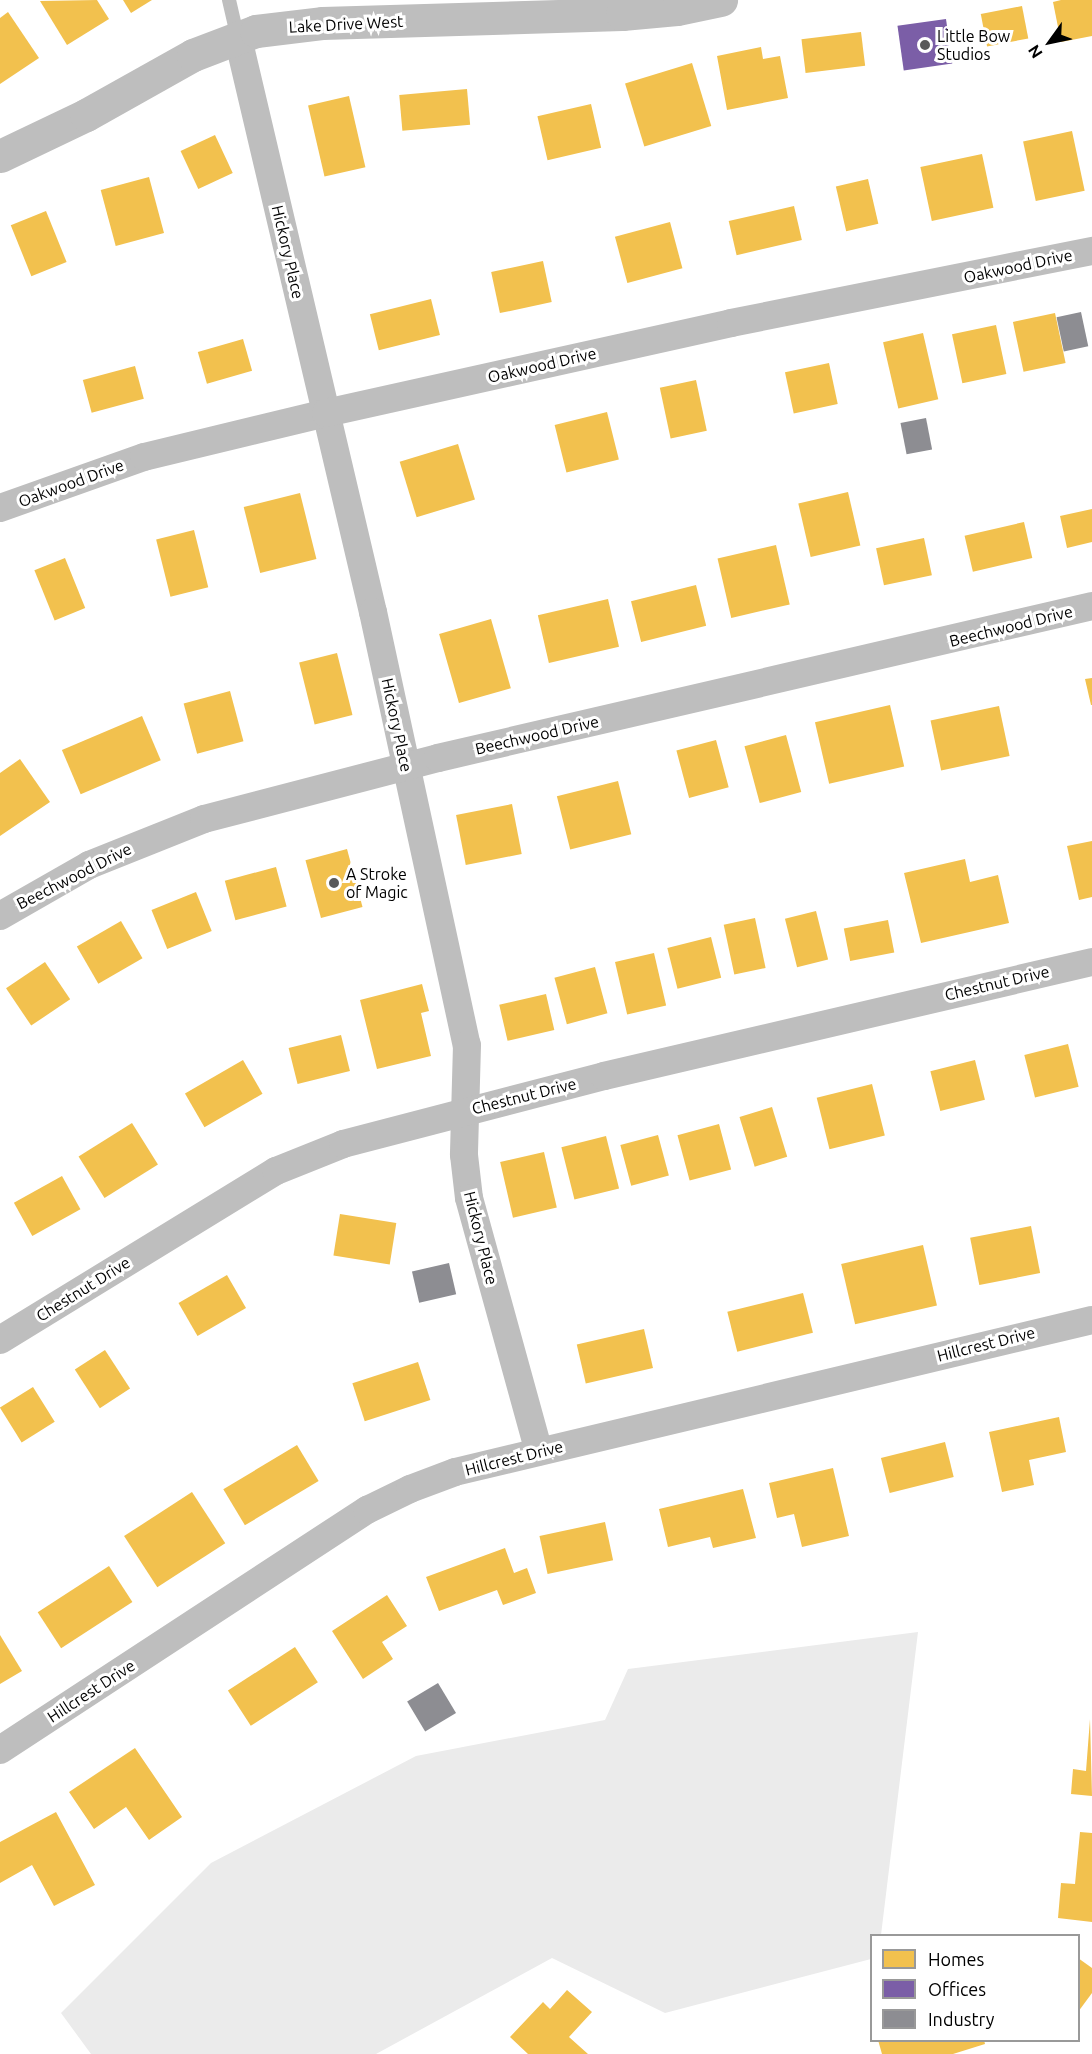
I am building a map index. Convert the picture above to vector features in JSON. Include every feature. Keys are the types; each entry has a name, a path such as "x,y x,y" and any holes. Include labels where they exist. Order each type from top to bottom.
{"street":[{"name":"Lake Drive West","path":"0,156 86,115 193,55 256,31 322,23 622,14 676,9 721,0"},
{"name":"Hickory Place","path":"238,38 326,413 467,1046 464,1155 469,1198 539,1452"},
{"name":"Oakwood Drive","path":"0,508 144,457 326,413 731,323 1092,251"},
{"name":"Beechwood Drive","path":"0,916 89,865 146,839 204,819 406,766 1092,606"},
{"name":"Chestnut Drive","path":"0,1341 276,1171 343,1144 465,1111 1092,962"},
{"name":"Hillcrest Drive","path":"0,1750 367,1510 455,1472 1092,1320"}],"lane":[{"name":"Hickory Place","path":"229,0 238,38"}],"shaded area":[{"path":"918,1632 881,1934 870,1934 870,1959 665,2013 552,1958 376,2054 91,2054 61,2013 211,1863 416,1756 605,1720 628,1669"}],"building: Homes":[{"path":"97,0 109,19 67,45 40,1"},
{"path":"123,0 152,0 131,13"},
{"path":"1092,0 1092,36 1061,42 1053,2"},
{"path":"1022,6 1028,38 987,46 981,14"},
{"path":"8,12 39,58 0,84 0,18"},
{"path":"861,32 865,66 806,73 801,39"},
{"path":"761,47 763,59 780,56 788,98 727,110 717,56"},
{"path":"692,63 711,126 644,147 625,83"},
{"path":"467,89 470,125 402,131 399,95"},
{"path":"349,96 365,167 324,177 308,105"},
{"path":"591,104 601,148 548,160 537,116"},
{"path":"1072,131 1085,191 1036,201 1023,141"},
{"path":"215,135 233,173 198,189 181,151"},
{"path":"982,154 993,208 932,221 920,167"},
{"path":"149,177 164,233 116,246 101,190"},
{"path":"868,179 878,224 846,231 836,186"},
{"path":"794,206 802,240 737,255 729,221"},
{"path":"46,211 67,262 31,276 11,225"},
{"path":"670,222 682,268 627,283 615,237"},
{"path":"543,261 552,302 500,313 491,272"},
{"path":"431,299 440,335 379,350 370,314"},
{"path":"1055,313 1066,363 1024,372 1013,322"},
{"path":"996,325 1006,374 962,383 952,334"},
{"path":"923,333 938,399 898,408 883,342"},
{"path":"243,339 252,371 207,384 198,352"},
{"path":"829,363 838,404 794,413 785,372"},
{"path":"135,366 144,399 92,413 83,380"},
{"path":"696,380 707,431 671,439 660,388"},
{"path":"607,412 619,460 566,473 555,425"},
{"path":"458,444 475,499 417,517 400,462"},
{"path":"848,492 860,546 811,557 798,503"},
{"path":"300,493 316,559 260,573 244,507"},
{"path":"1092,509 1092,542 1067,548 1060,516"},
{"path":"1024,522 1032,558 973,572 965,536"},
{"path":"194,530 208,587 170,597 156,539"},
{"path":"924,538 932,575 884,585 876,548"},
{"path":"776,545 790,604 731,618 718,558"},
{"path":"65,558 85,608 55,620 34,570"},
{"path":"696,585 706,626 641,642 631,601"},
{"path":"608,599 619,647 549,663 538,615"},
{"path":"491,619 511,688 459,703 439,634"},
{"path":"337,653 352,715 315,725 299,662"},
{"path":"1092,678 1092,705 1091,705 1085,679"},
{"path":"230,691 243,741 197,754 184,703"},
{"path":"890,705 904,766 829,784 815,722"},
{"path":"999,706 1010,756 941,770 931,721"},
{"path":"142,716 161,760 81,794 62,750"},
{"path":"786,735 801,792 760,803 744,746"},
{"path":"716,740 729,787 689,798 676,751"},
{"path":"20,759 50,802 0,836 0,773"},
{"path":"618,781 631,834 570,850 557,796"},
{"path":"512,804 522,854 466,865 456,815"},
{"path":"1092,841 1092,897 1079,900 1067,846"},
{"name":"A Stroke of Magic","path":"347,849 363,907 321,918 305,860"},
{"path":"965,859 970,882 998,875 1009,923 921,943 904,873"},
{"path":"276,867 287,907 235,920 225,881"},
{"path":"196,892 212,931 167,949 151,910"},
{"path":"816,911 828,960 797,967 785,919"},
{"path":"755,918 766,968 734,975 724,925"},
{"path":"888,920 894,952 850,961 844,929"},
{"path":"121,921 142,958 98,984 77,946"},
{"path":"711,937 721,978 677,989 667,948"},
{"path":"654,953 666,1006 627,1015 615,962"},
{"path":"45,962 70,999 31,1026 6,988"},
{"path":"595,967 607,1013 567,1024 554,978"},
{"path":"422,984 429,1011 421,1013 431,1056 377,1069 360,1000"},
{"path":"546,994 554,1030 508,1041 499,1005"},
{"path":"341,1035 350,1071 298,1084 289,1048"},
{"path":"1068,1044 1079,1087 1035,1098 1024,1055"},
{"path":"243,1060 262,1094 204,1127 185,1094"},
{"path":"975,1060 985,1100 940,1111 930,1071"},
{"path":"872,1084 885,1135 830,1149 817,1098"},
{"path":"772,1107 787,1157 755,1167 739,1117"},
{"path":"132,1123 158,1165 105,1198 79,1156"},
{"path":"719,1124 731,1169 690,1181 677,1135"},
{"path":"658,1135 669,1176 631,1186 620,1145"},
{"path":"606,1136 619,1188 574,1200 561,1147"},
{"path":"544,1152 557,1208 513,1218 500,1162"},
{"path":"62,1176 80,1209 32,1236 14,1203"},
{"path":"340,1214 396,1223 390,1264 333,1255"},
{"path":"1031,1226 1040,1273 979,1285 970,1238"},
{"path":"923,1245 937,1305 855,1324 841,1264"},
{"path":"227,1275 246,1308 198,1336 179,1303"},
{"path":"803,1293 813,1333 737,1352 727,1312"},
{"path":"644,1329 653,1368 586,1383 577,1345"},
{"path":"105,1350 130,1389 100,1408 75,1370"},
{"path":"418,1362 430,1400 365,1421 352,1383"},
{"path":"33,1387 55,1422 22,1442 0,1408"},
{"path":"1059,1417 1066,1452 1029,1460 1034,1485 1002,1492 989,1432"},
{"path":"945,1442 954,1477 890,1493 881,1458"},
{"path":"297,1445 319,1481 245,1525 223,1489"},
{"path":"833,1468 849,1536 802,1547 794,1514 777,1518 769,1483"},
{"path":"743,1489 756,1538 713,1548 710,1537 668,1547 659,1509"},
{"path":"192,1492 225,1543 157,1587 124,1536"},
{"path":"605,1522 613,1560 548,1574 539,1536"},
{"path":"505,1548 514,1573 527,1568 536,1593 503,1605 497,1590 439,1611 426,1577"},
{"path":"109,1566 132,1602 61,1648 38,1612"},
{"path":"387,1595 407,1626 382,1642 393,1659 363,1679 332,1631"},
{"path":"0,1635 22,1671 0,1684"},
{"path":"295,1647 318,1682 251,1726 228,1691"},
{"path":"1090,1719 1092,1796 1071,1794 1073,1769 1086,1771"},
{"path":"135,1748 182,1817 149,1840 126,1807 94,1829 69,1792"},
{"path":"56,1812 95,1885 54,1906 32,1865 0,1883 0,1842"},
{"path":"1080,1832 1092,1833 1092,1922 1058,1918 1061,1883 1075,1884"},
{"path":"1080,1959 1092,1968 1092,1993 1080,2009"},
{"path":"567,1990 592,2012 569,2037 588,2054 528,2054 510,2037 543,2002 550,2009"},
{"path":"879,2042 984,2042 985,2044 953,2054 882,2054"}],"building: Offices":[{"name":"Little Bow Studios","path":"946,19 952,64 904,70 897,26"}],"building: Industry":[{"path":"1081,312 1088,346 1064,351 1057,317"},
{"path":"926,418 932,449 907,454 900,423"},
{"path":"449,1263 456,1294 419,1303 412,1272"},
{"path":"438,1683 456,1713 425,1732 407,1702"}],"place":[{"name":"Little Bow Studios","path":"925,45"},
{"name":"A Stroke of Magic","path":"334,883"}]}
